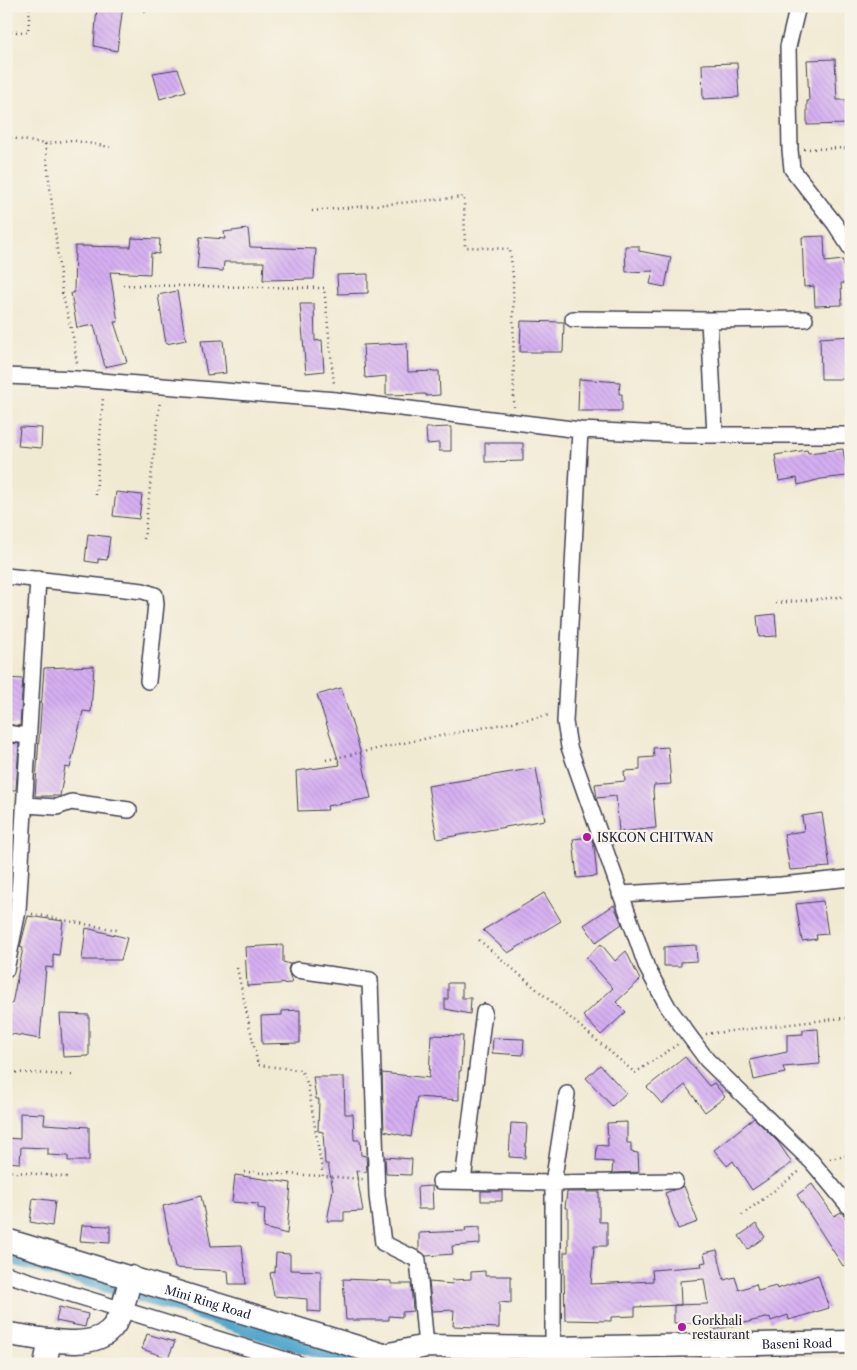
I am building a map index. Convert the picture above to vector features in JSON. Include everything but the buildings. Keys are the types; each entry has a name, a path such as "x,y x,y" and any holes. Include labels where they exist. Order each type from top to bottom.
{"street":[{"path":"798,6 788,47 792,169 835,224 851,248"},
{"path":"573,319 805,319"},
{"path":"709,320 715,434"},
{"path":"6,376 336,400 580,430 715,434 851,435"},
{"path":"580,430 566,712 568,747 647,968 668,1007 707,1060 812,1162 851,1209"},
{"path":"6,576 143,591 155,595 156,604 148,681"},
{"path":"6,970 24,804 38,579"},
{"path":"6,733 27,736"},
{"path":"24,804 57,807 71,802 129,810"},
{"path":"620,894 781,885 851,878"},
{"path":"297,970 370,980 376,1180 383,1244 418,1260 426,1346"},
{"path":"463,1181 484,1012"},
{"path":"553,1348 554,1183 567,1094"},
{"path":"440,1180 554,1183 675,1181"},
{"name":"Mini Ring Road","path":"6,1240 126,1294 386,1356 410,1364"},
{"path":"6,1274 126,1294 299,1364"},
{"path":"6,1334 50,1340 85,1342 101,1337 112,1328 126,1294"},
{"path":"45,1364 50,1340"},
{"name":"Baseni Road","path":"386,1356 426,1346 553,1348 851,1342"}],"path":[{"path":"6,32 28,32 30,6"},
{"path":"143,6 146,13"},
{"path":"6,137 45,144 70,140 110,147"},
{"path":"45,144 62,292 74,341 78,380"},
{"path":"790,150 851,148"},
{"path":"312,211 464,197 465,247 510,250 513,277 515,421"},
{"path":"123,285 324,288 336,400"},
{"path":"96,495 104,383"},
{"path":"144,539 161,387"},
{"path":"776,603 851,596"},
{"path":"326,760 413,741 566,712"},
{"path":"12,911 117,930"},
{"path":"479,940 635,1073 690,1036 851,1017"},
{"path":"237,968 258,1065 301,1070 308,1085 323,1176"},
{"path":"6,1072 74,1075"},
{"path":"742,1215 812,1162 851,1155"},
{"path":"6,1171 67,1177"},
{"path":"244,1172 376,1180"}],"waterway":[{"path":"6,1255 176,1305 360,1364"}],"place":[{"name":"ISKCON CHITWAN","path":"587,837"},
{"name":"Gorkhali restaurant","path":"682,1327"}]}
